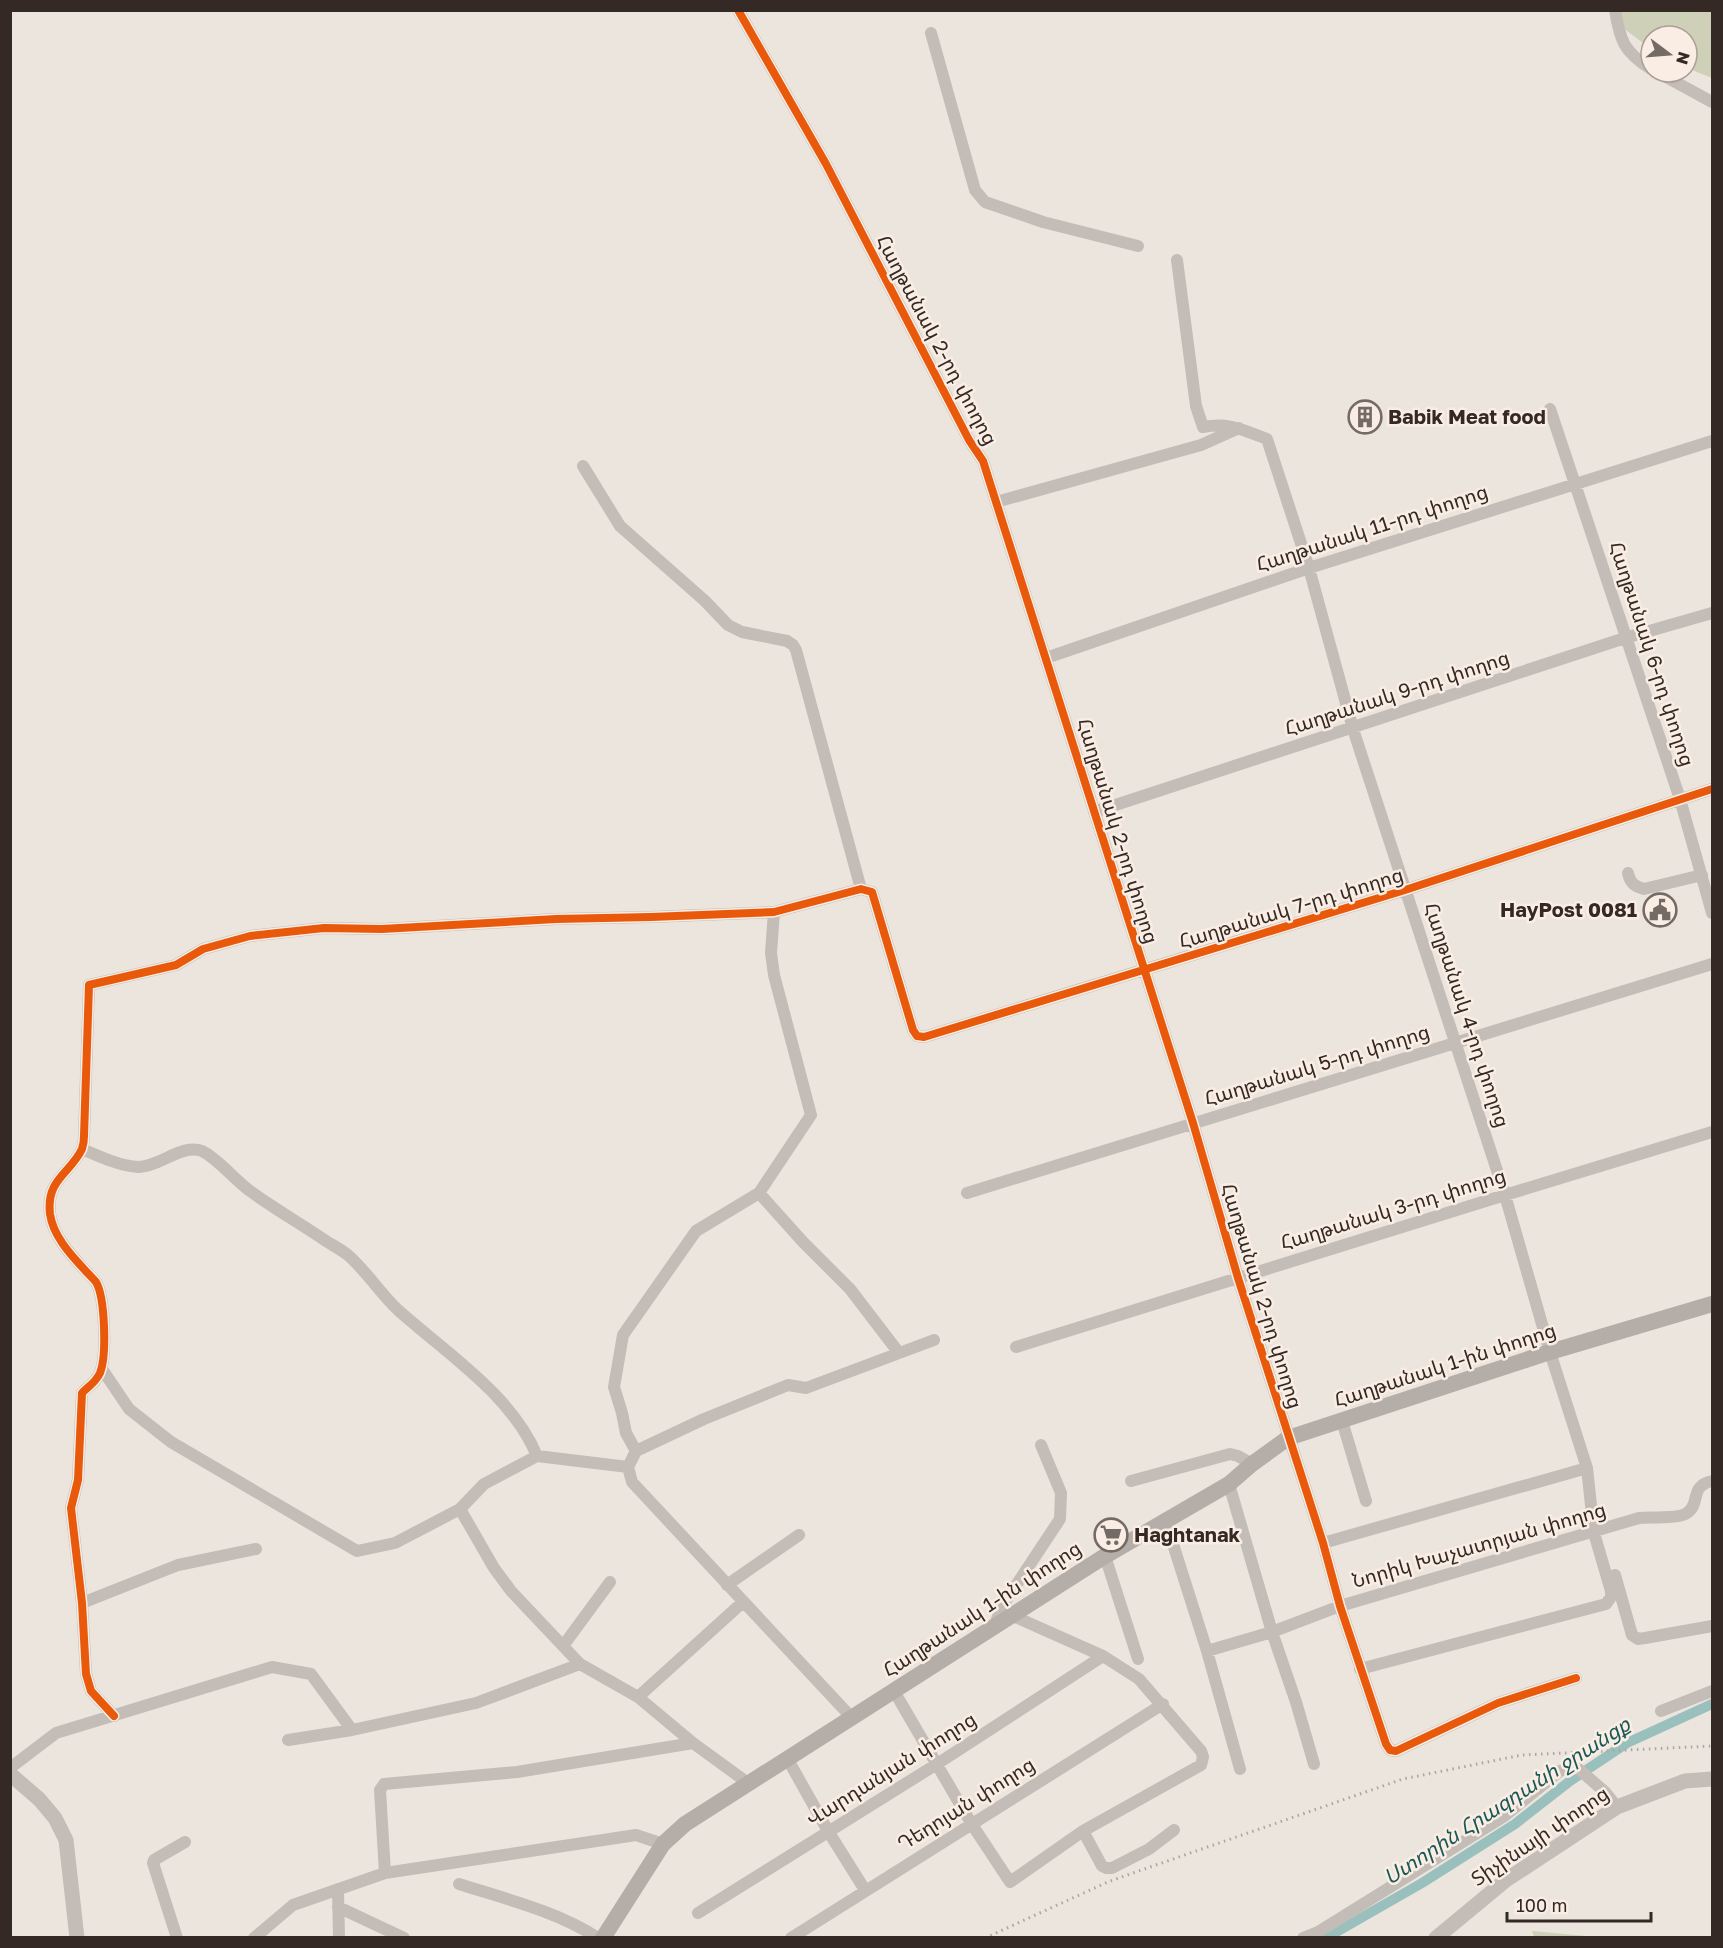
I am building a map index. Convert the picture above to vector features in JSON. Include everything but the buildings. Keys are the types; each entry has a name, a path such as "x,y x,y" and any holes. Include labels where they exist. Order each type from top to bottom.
{"main road":[{"name":"Հաղթանակ 1-ին փողոց","path":"601,1938 663,1844 685,1824 1105,1556 1165,1519 1229,1484 1288,1438 1550,1352 1713,1304"}],"street":[{"name":"Հաղթանակ 2-րդ փողոց","path":"738,10 826,164 982,461 1193,1123 1238,1278 1323,1543 1340,1606 1386,1744 1390,1750 1396,1751 1498,1703 1576,1678"},
{"path":"1615,10 1619,36 1634,58 1639,61"},
{"path":"931,33 975,190 985,202 1043,222 1138,246"},
{"path":"1679,84 1713,102"},
{"name":"Հաղթանակ 4-րդ փողոց","path":"1177,260 1196,406 1203,427 1221,424 1267,439 1310,568 1353,729 1505,1195 1550,1352 1587,1468 1598,1531"},
{"name":"Հաղթանակ 6-րդ փողոց","path":"1550,409 1680,799 1713,913"},
{"path":"996,502 1200,445 1239,428"},
{"name":"Հաղթանակ 11-րդ փողոց","path":"1046,658 1310,568 1713,441"},
{"path":"114,1716 91,1691 86,1674 82,1603 71,1508 78,1480 82,1393 96,1381 102,1370 104,1348 102,1304 96,1282 54,1230 50,1212 50,1198 56,1182 82,1149 85,1128 89,985 176,965 203,949 249,936 324,928 382,929 556,919 774,912 866,891 793,645 787,641 742,632 728,625 705,601 620,526 583,466"},
{"name":"Հաղթանակ 9-րդ փողոց","path":"1094,812 1625,638 1713,613"},
{"name":"Հաղթանակ 7-րդ փողոց","path":"866,891 913,1030 917,1036 924,1037 1405,890 1713,789"},
{"path":"1628,873 1630,881 1636,887 1644,889 1702,875"},
{"path":"636,1451 626,1433 614,1387 623,1335 696,1231 759,1193 811,1115 774,975 771,953 774,912"},
{"name":"Հաղթանակ 5-րդ փողոց","path":"967,1194 1713,964"},
{"name":"Հաղթանակ 3-րդ փողոց","path":"1017,1347 1713,1132"},
{"path":"82,1149 116,1162 139,1167 159,1163 189,1148 201,1150 211,1156 251,1192 348,1256 396,1308 466,1368 508,1410 530,1438 537,1456"},
{"path":"759,1193 850,1289 899,1353"},
{"path":"852,1718 632,1482 628,1467 636,1451 705,1419 788,1385 806,1388 934,1340"},
{"path":"102,1370 129,1409 171,1442 357,1551 395,1543 460,1509 484,1484 537,1456 628,1467"},
{"path":"1342,1421 1366,1501"},
{"path":"995,1625 1001,1608 1060,1519 1061,1493 1041,1446"},
{"path":"1131,1481 1230,1454 1252,1464"},
{"path":"1323,1543 1587,1468"},
{"name":"Նորիկ Խաչատրյան փողոց","path":"1207,1651 1272,1632 1340,1606 1639,1518 1685,1515 1691,1510 1697,1490 1703,1483 1713,1481"},
{"path":"1229,1484 1272,1632 1314,1764"},
{"path":"460,1509 494,1568 580,1664 638,1697 693,1743 748,1783"},
{"path":"1165,1519 1207,1651 1240,1769"},
{"path":"1598,1531 1632,1635 1638,1639 1713,1626"},
{"path":"1360,1669 1606,1604 1611,1597 1611,1591 1598,1531"},
{"path":"727,1586 799,1535"},
{"path":"82,1603 178,1565 256,1549"},
{"path":"1105,1556 1138,1659"},
{"path":"563,1646 609,1582"},
{"path":"638,1697 743,1602"},
{"path":"894,1691 971,1823 1010,1882 1083,1831 1201,1764 1203,1757 1201,1751 1140,1679 1103,1656 1011,1615"},
{"name":"Վարդանյան փողոց","path":"698,1913 937,1764 1103,1656"},
{"path":"288,1740 352,1730 476,1703 580,1664"},
{"path":"10,1768 56,1733 272,1667 311,1674 352,1730"},
{"path":"1661,1711 1713,1691"},
{"name":"Դեղոյան փողոց","path":"791,1938 1163,1704"},
{"path":"385,1873 380,1790 384,1784 517,1772 693,1743"},
{"path":"788,1758 828,1831 865,1890"},
{"path":"1303,1938 1318,1932 1503,1816 1560,1771 1574,1765 1605,1792 1617,1807"},
{"path":"10,1774 39,1799 55,1818 66,1840 76,1938"},
{"name":"Տիչինայի փողոց","path":"1436,1938 1506,1880 1617,1807 1685,1781 1713,1779"},
{"path":"1083,1831 1102,1866 1106,1869 1149,1849 1174,1830"},
{"path":"254,1938 294,1905 385,1873 636,1835 663,1844"},
{"path":"177,1938 153,1863 185,1842"},
{"path":"459,1884 544,1911 601,1938"},
{"path":"338,1889 339,1938"},
{"path":"338,1907 404,1938"}],"green space":[{"path":"1620,11 1712,11 1712,78 1699,73 1699,24 1639,24 1639,40 1623,28"},
{"path":"1532,1931 1598,1937 1534,1937"}],"waterway":[{"name":"Ստորին Հրազդանի ջրանցք","path":"1326,1938 1422,1883 1515,1824 1570,1781 1627,1743 1712,1704"}],"railway":[{"path":"985,1938 1110,1881 1403,1779 1522,1755 1712,1746"}],"cycle path":[{"path":"738,10 826,164 969,440 983,461 1193,1123 1238,1278 1323,1543 1340,1606 1386,1744 1390,1750 1396,1751 1498,1703 1576,1678"},
{"path":"114,1716 91,1691 86,1674 82,1603 71,1508 78,1480 82,1393 100,1373 104,1354 103,1313 96,1282 62,1243 54,1229 50,1214 50,1202 55,1185 82,1149 89,985 176,965 203,949 250,936 324,928 382,929 556,919 774,912 861,889 872,892 913,1030 917,1036 924,1037 1405,890 1712,789"}],"place":[{"name":"Babik Meat food","path":"1365,417"},
{"name":"HayPost 0081","path":"1660,910"},
{"name":"Haghtanak","path":"1111,1535"}]}
